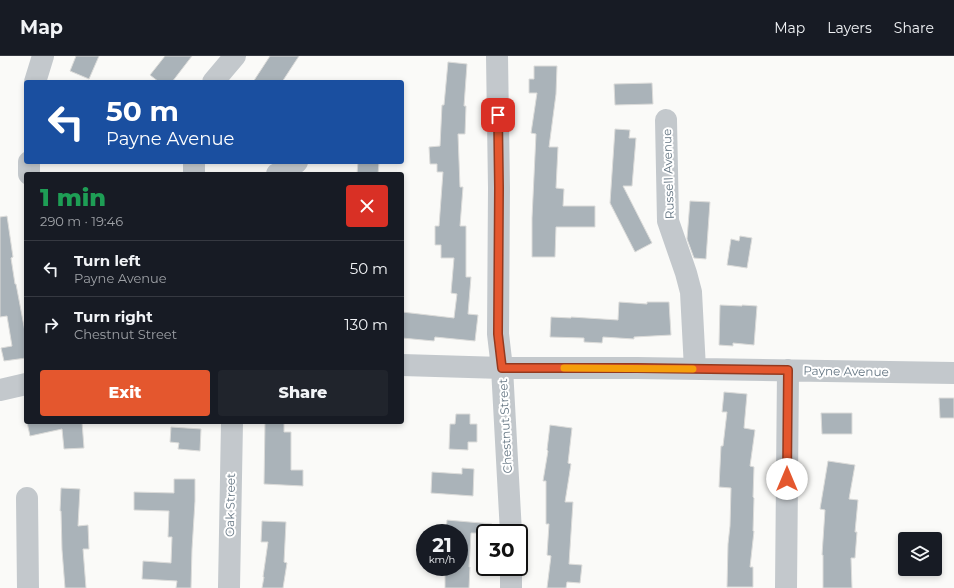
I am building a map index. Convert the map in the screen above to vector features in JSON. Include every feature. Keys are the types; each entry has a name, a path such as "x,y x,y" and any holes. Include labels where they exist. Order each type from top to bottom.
{"street":[{"path":"36,80 43,56"},
{"path":"215,80 235,56"},
{"name":"Chestnut Street","path":"497,56 499,188 498,334 502,368 511,524"},
{"name":"Russell Avenue","path":"666,120 668,221 691,292 695,369"},
{"path":"283,172 295,164"},
{"name":"Payne Avenue","path":"404,365 502,368 637,368 954,373"},
{"path":"786,588 788,370"},
{"path":"0,390 24,384"},
{"name":"Oak Street","path":"229,588 232,424"},
{"path":"27,498 28,588"},
{"path":"511,576 511,588"}],"building":[{"path":"76,56 99,56 89,79 70,71"},
{"path":"165,56 192,56 174,80 156,80 150,75"},
{"path":"270,56 299,56 283,80 254,80"},
{"path":"448,62 467,64 464,106 466,106 465,134 458,134 460,187 463,187 460,226 466,226 466,277 471,277 468,314 478,315 475,341 435,337 434,341 404,338 404,312 454,318 457,294 451,293 454,258 441,258 441,245 435,245 435,226 439,226 443,172 437,172 437,164 430,164 429,147 440,146 442,105 444,105"},
{"path":"534,66 557,66 556,94 549,147 558,147 556,188 564,189 563,206 595,206 595,227 556,227 555,257 532,257 532,218 536,134 531,133 537,93 529,93 529,79 534,79"},
{"path":"652,83 653,104 615,105 614,84"},
{"path":"615,129 630,130 629,138 636,138 632,186 623,186 652,243 635,252 610,203"},
{"path":"358,164 379,164 378,172 357,172"},
{"path":"690,201 710,202 706,259 694,258 687,239"},
{"path":"7,216 15,284 24,326 24,358 4,361 1,348 12,346 7,316 0,317 0,217"},
{"path":"740,236 752,238 747,268 727,265 731,239 739,241"},
{"path":"619,302 647,304 647,302 669,302 671,335 634,337 634,339 603,337 602,343 584,342 584,338 550,337 551,317 618,320"},
{"path":"720,305 757,306 754,345 733,343 733,346 719,345"},
{"path":"724,392 747,394 744,428 755,430 750,466 754,467 754,531 750,567 753,567 753,587 727,587 731,488 719,487 721,446 723,446 727,412 722,412"},
{"path":"939,398 954,398 954,418 940,418"},
{"path":"821,413 852,413 852,434 822,434"},
{"path":"456,414 470,414 470,424 477,424 477,442 468,442 468,450 449,449 450,424 455,424"},
{"path":"27,424 82,424 84,448 64,449 62,429 30,436"},
{"path":"265,424 284,424 284,432 291,432 291,470 303,470 303,486 264,484"},
{"path":"550,425 572,428 568,463 571,464 565,502 573,502 569,564 582,565 580,583 567,582 566,588 547,588 551,556 547,555 549,524 546,524 546,481 543,481 548,451"},
{"path":"171,427 201,429 200,451 178,449 179,443 170,442"},
{"path":"828,461 855,465 849,499 858,500 855,532 857,532 855,558 851,558 852,588 823,588 822,555 825,510 820,509"},
{"path":"462,468 474,469 473,496 431,493 432,472 462,474"},
{"path":"174,479 195,479 191,588 176,588 177,581 142,579 143,561 171,563 172,537 168,537 169,511 134,510 134,492 174,493"},
{"path":"61,488 80,489 78,526 88,525 89,549 83,549 86,588 65,588 60,511"},
{"path":"447,520 492,524 476,524 476,533 471,533 469,588 445,588 445,576 468,576 468,524 447,524"},
{"path":"262,521 286,522 284,562 287,563 283,588 262,588 268,542 261,542"}],"slow traffic":[{"path":"564,368 693,369"}],"route":[{"path":"498,115 498,334 502,368 788,370 787,479"}]}
